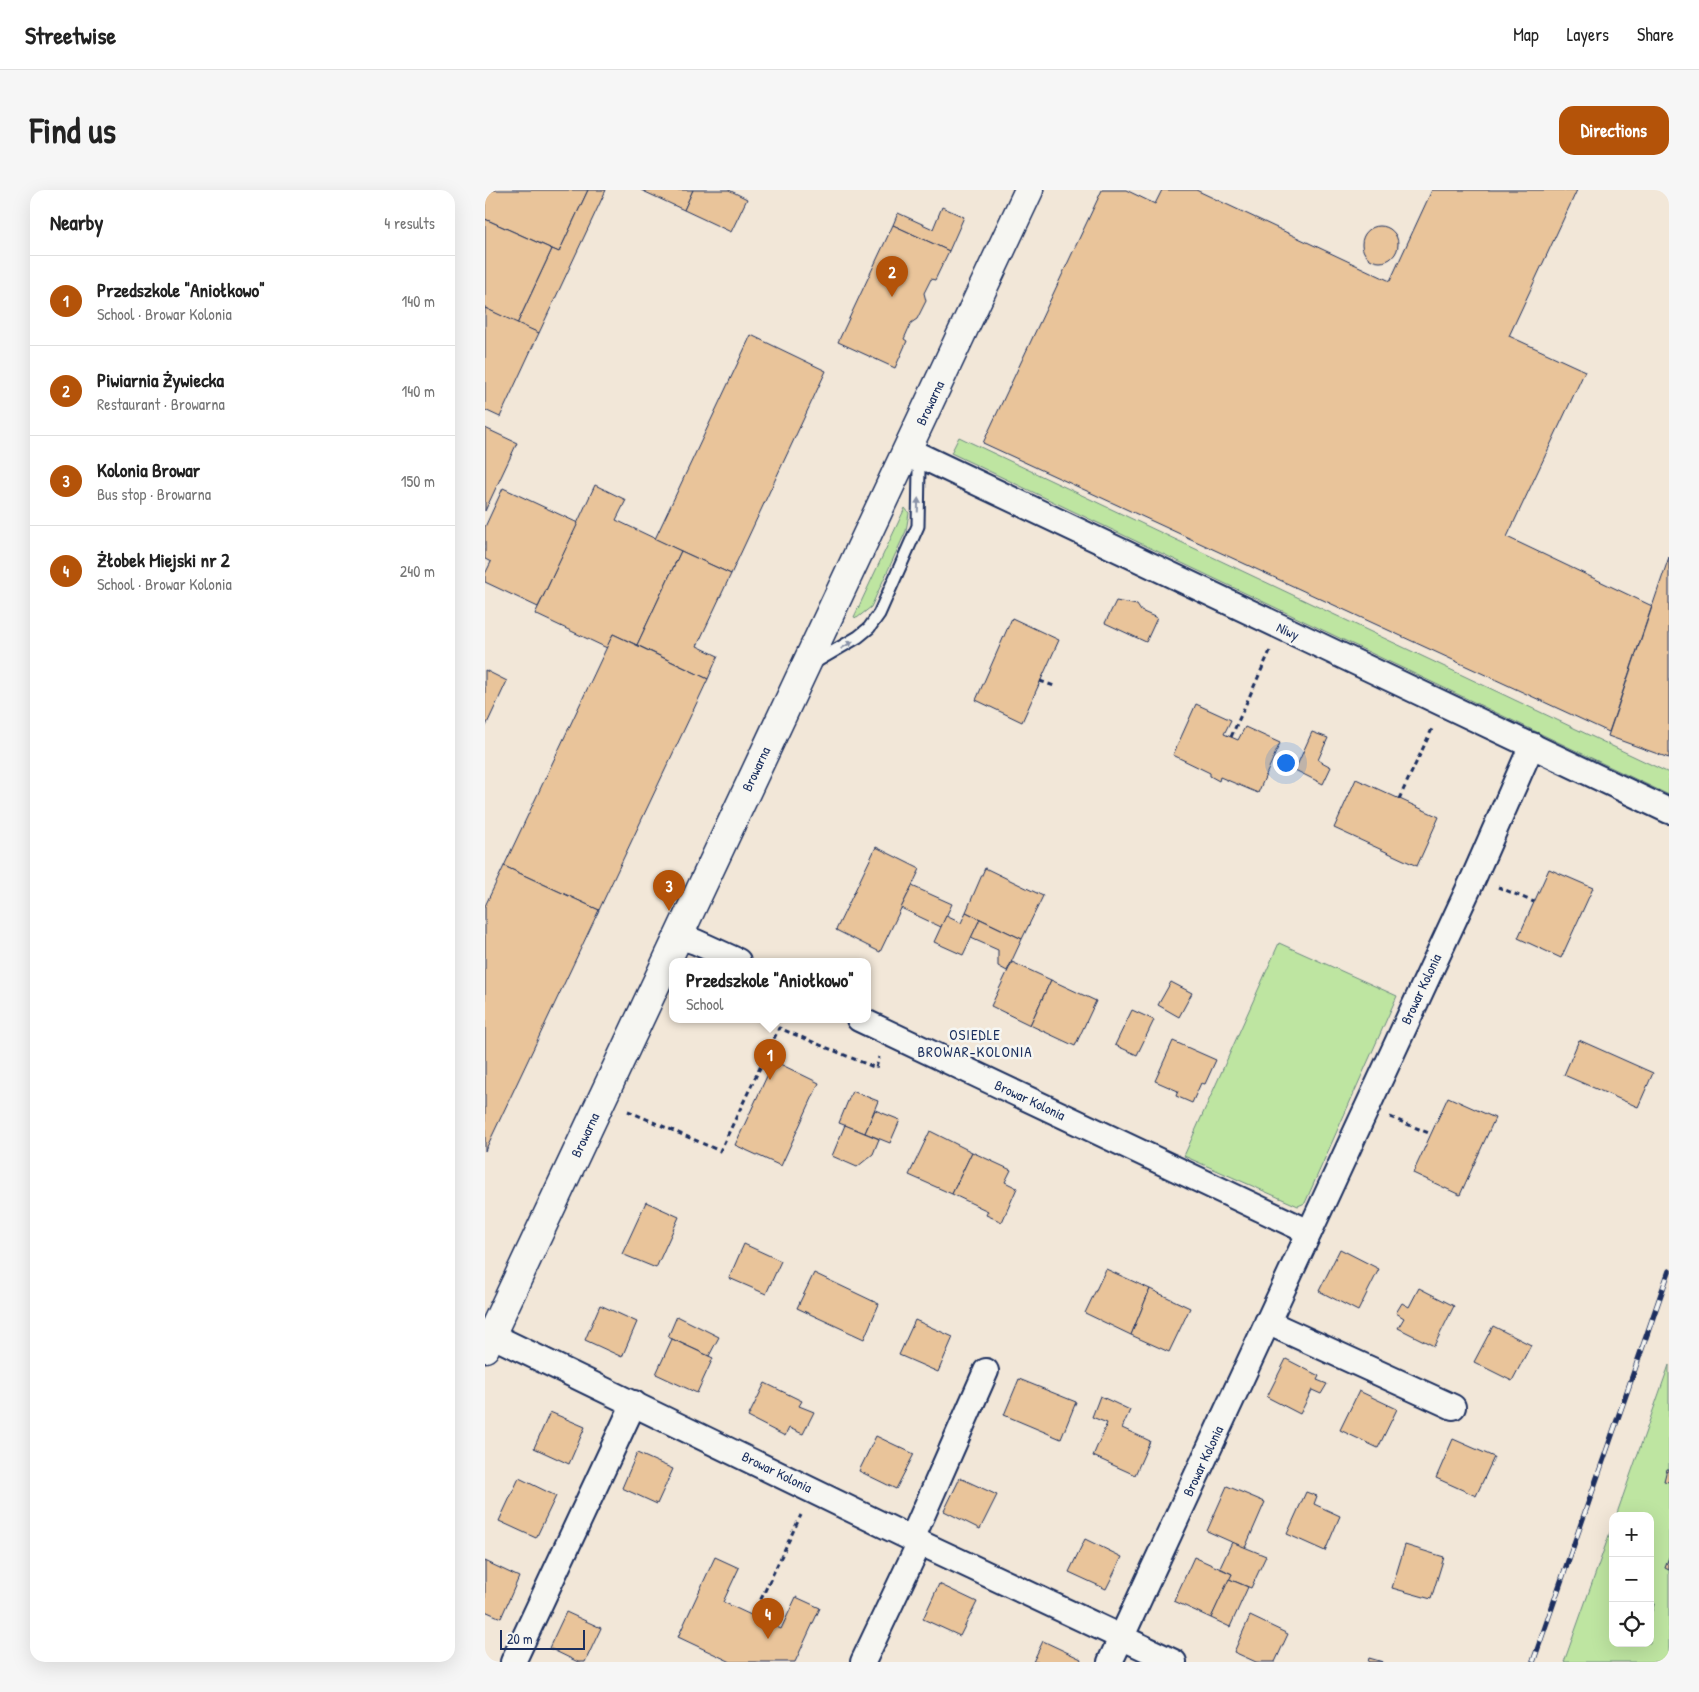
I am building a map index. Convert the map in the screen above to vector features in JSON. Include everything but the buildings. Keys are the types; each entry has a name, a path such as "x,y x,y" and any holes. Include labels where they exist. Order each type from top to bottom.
{"street":[{"name":"Browarna","path":"488,1341 1029,190"},
{"name":"Niwy","path":"907,450 1669,811"},
{"name":"Browar Kolonia","path":"1110,1662 1474,877 1532,745"},
{"path":"678,936 731,958"},
{"name":"Browar Kolonia","path":"867,1023 1309,1232"},
{"path":"1267,1322 1453,1407"},
{"name":"Browar Kolonia","path":"488,1341 634,1403 916,1540 1174,1662"},
{"path":"863,1662 986,1371"},
{"path":"513,1662 634,1403"}],"lane":[{"path":"804,668 858,637 869,628 879,614 918,526 919,469 907,450"}],"path":[{"path":"1231,737 1281,627"},
{"path":"1040,680 1054,686"},
{"path":"1399,799 1444,704"},
{"path":"1474,877 1534,902"},
{"path":"620,1108 720,1151 779,1028 876,1068 881,1052"},
{"path":"1366,1107 1431,1134"},
{"path":"753,1616 804,1508"}],"green space":[{"path":"959,437 1669,773 1669,795 951,453"},
{"path":"905,508 909,513 906,531 871,607 857,618 854,617"},
{"path":"1279,943 1397,996 1305,1203 1298,1206 1184,1156"},
{"path":"1669,1365 1669,1662 1564,1662 1609,1535 1609,1647 1654,1647 1654,1512 1617,1512"}],"railway":[{"path":"1533,1662 1669,1271"}],"place":[{"name":"Piwiarnia Żywiecka","path":"892,297"},
{"name":"Kolonia Browar","path":"669,911"},
{"name":"Przedszkole \"Aniołkowo\"","path":"770,1080"},
{"name":"Żłobek Miejski nr 2","path":"768,1639"}],"district":[{"name":"OSIEDLE BROWAR-KOLONIA","path":"975,1044"}]}
